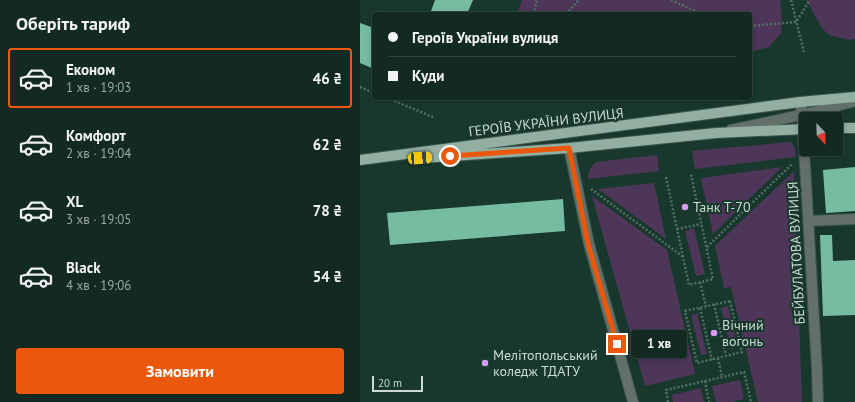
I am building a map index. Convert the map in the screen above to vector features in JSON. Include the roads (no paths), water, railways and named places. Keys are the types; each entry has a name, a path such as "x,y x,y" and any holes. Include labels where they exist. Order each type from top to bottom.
{"main road":[{"name":"ГЕРОЇВ УКРАЇНИ ВУЛИЦЯ","path":"360,161 800,102 855,97"},
{"path":"843,128 855,128"},
{"name":"ГЕРОЇВ УКРАЇНИ ВУЛИЦЯ","path":"360,161 569,148 716,133 799,129"}],"street":[{"name":"ГЕРОЇВ УКРАЇНИ ВУЛИЦЯ","path":"810,112 855,101"},
{"name":"БЕЙБУЛАТОВА ВУЛИЦЯ","path":"800,102 802,112"},
{"name":"ГЕРОЇВ УКРАЇНИ ВУЛИЦЯ","path":"716,133 799,115"},
{"path":"569,148 588,244 633,402"},
{"name":"БЕЙБУЛАТОВА ВУЛИЦЯ","path":"805,156 818,402"},
{"path":"808,220 855,219"}],"place":[{"name":"Танк Т-70","path":"685,207"},
{"name":"Вічний вогонь","path":"714,333"},
{"name":"Мелітопольський коледж ТДАТУ","path":"485,363"}]}
